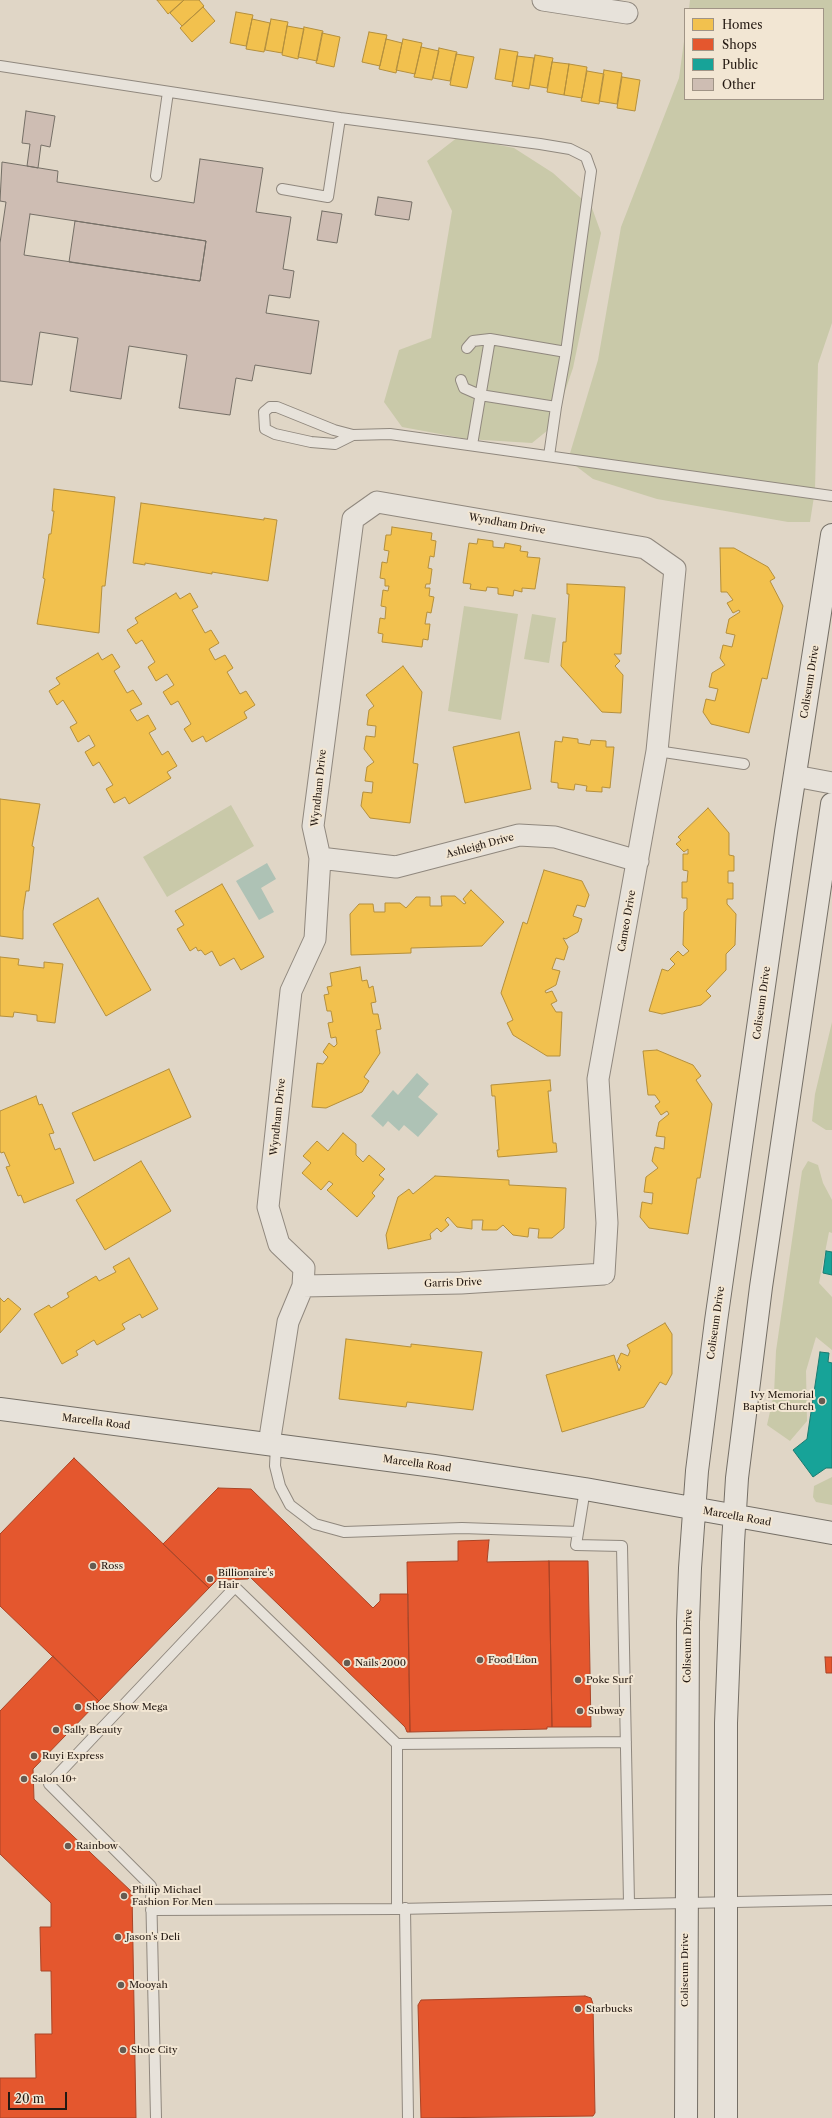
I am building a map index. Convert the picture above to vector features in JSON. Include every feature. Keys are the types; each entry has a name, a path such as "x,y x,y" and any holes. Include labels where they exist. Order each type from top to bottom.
{"street":[{"path":"543,0 627,12"},
{"name":"Wyndham Drive","path":"272,1445 288,1322 303,1286 304,1268 279,1244 268,1207 291,991 315,939 320,858 313,826 353,519 377,502 646,548 675,569"},
{"name":"Coliseum Drive","path":"686,2118 688,1622 694,1510 702,1419 795,776 832,535"},
{"name":"Cameo Drive","path":"604,1274 607,1223 598,1079 657,751 675,569"},
{"path":"795,776 832,783"},
{"path":"726,2118 726,1723 735,1517 747,1389 832,804"},
{"name":"Ashleigh Drive","path":"320,858 396,867 519,835 555,837 638,861"},
{"name":"Garris Drive","path":"303,1286 461,1283 604,1274"},
{"name":"Marcella Road","path":"0,1409 434,1466 585,1489 832,1534"}],"lane":[{"path":"0,66 340,118 540,144 570,149 586,157 591,171 566,352 549,456"},
{"path":"156,176 168,92"},
{"path":"282,189 328,197 340,118"},
{"path":"467,348 473,341 490,339 566,352"},
{"path":"472,445 490,339"},
{"path":"461,380 464,388 480,395 556,407"},
{"path":"353,435 335,444 311,442 275,434 265,429 263,421 264,412 270,407 277,407 334,430 353,435 390,434 832,496"},
{"path":"657,751 744,764"},
{"path":"272,1445 280,1486 290,1505 315,1524 344,1532 462,1528 578,1532"},
{"path":"585,1489 576,1545 622,1546 628,1903"},
{"path":"156,2118 151,1886 49,1784 235,1587 397,1744 408,2118"},
{"path":"397,1744 626,1742"},
{"path":"151,1910 401,1909 628,1903 832,1900"}],"shaded area":[{"path":"690,0 832,0 832,323 818,364 815,490 810,522 788,522 657,499 593,479 568,460 598,360 621,227 679,78 684,41 684,100 824,100 824,8 689,8"},
{"path":"458,137 514,148 553,173 592,208 601,233 573,368 553,426 532,443 467,439 402,427 384,402 399,350 431,338 452,211 427,161"},
{"path":"464,606 518,614 501,720 448,711"},
{"path":"532,614 556,618 549,663 524,659"},
{"path":"231,805 254,846 167,897 143,857"},
{"path":"267,863 276,879 261,888 274,912 259,920 236,881"},
{"path":"832,1022 832,1130 826,1130 812,1121 815,1094"},
{"path":"417,1073 429,1084 418,1097 438,1114 418,1137 404,1125 399,1131 388,1121 383,1127 371,1116 393,1090 398,1095"},
{"path":"808,1161 818,1165 823,1183 832,1200 832,1233 829,1232 819,1283 832,1297 832,1350 816,1337 806,1371 807,1421 790,1441 767,1425 774,1394 776,1351 802,1171"},
{"path":"832,1477 832,1505 816,1502 813,1497 814,1486"}],"building: Homes":[{"path":"157,0 184,0 168,14"},
{"path":"184,0 199,0 204,6 182,26 170,13"},
{"path":"203,7 215,21 192,42 180,28"},
{"path":"236,12 253,15 246,46 230,43"},
{"path":"252,19 270,23 264,52 246,49"},
{"path":"271,19 288,22 282,53 265,50"},
{"path":"287,26 304,29 298,59 282,55"},
{"path":"304,27 323,31 317,61 298,57"},
{"path":"369,32 387,35 380,66 362,62"},
{"path":"322,33 340,37 334,67 316,63"},
{"path":"386,39 402,43 396,73 379,69"},
{"path":"403,39 422,43 415,74 396,70"},
{"path":"421,47 439,51 432,80 414,77"},
{"path":"439,48 457,52 450,81 433,78"},
{"path":"500,49 518,52 513,82 495,79"},
{"path":"456,54 474,57 467,88 450,85"},
{"path":"535,55 553,58 547,88 530,85"},
{"path":"517,56 534,58 529,89 512,86"},
{"path":"552,62 569,64 564,95 547,92"},
{"path":"569,64 587,67 582,98 564,95"},
{"path":"604,70 622,73 617,104 599,101"},
{"path":"587,71 604,74 599,104 581,101"},
{"path":"622,77 640,80 635,111 617,108"},
{"path":"54,489 115,497 105,586 102,586 99,633 37,624 45,579 43,578 49,534 51,534 54,511 52,511"},
{"path":"141,503 264,520 264,518 277,520 268,581 145,563 145,565 133,563"},
{"path":"392,527 432,533 431,540 436,541 434,557 430,556 428,568 432,569 430,584 426,584 425,588 430,588 429,596 434,597 431,613 427,612 425,624 430,624 428,640 423,639 422,647 382,642 383,634 378,633 380,618 385,619 386,607 381,606 383,590 388,591 389,586 385,586 385,579 380,578 382,562 387,563 389,551 384,550 386,535 391,535"},
{"path":"478,539 493,541 493,547 504,548 505,543 521,546 520,551 528,552 527,557 540,558 535,589 522,588 522,592 514,590 513,596 498,594 498,588 487,587 486,591 470,589 471,584 463,583 469,543 477,544"},
{"path":"720,548 734,548 768,567 775,578 770,581 783,606 767,679 762,678 749,733 711,724 703,712 706,699 715,701 718,689 709,687 712,673 725,665 720,658 723,645 732,647 735,635 726,633 729,619 740,612 739,610 733,613 727,603 733,600 727,592 721,592"},
{"path":"567,584 625,587 621,654 614,654 620,661 615,666 623,675 621,713 602,712 561,666 563,642 566,642 569,594 567,594"},
{"path":"176,593 180,599 190,593 198,607 192,610 205,633 211,630 219,643 209,649 215,660 225,655 233,668 227,672 240,694 246,691 255,705 244,712 247,718 206,742 203,736 192,742 184,729 191,724 178,701 171,705 163,692 174,685 167,674 156,681 148,667 155,662 142,640 136,644 127,630 138,623 135,618"},
{"path":"98,653 102,660 112,654 120,667 114,671 127,693 133,690 142,704 130,710 137,721 148,715 156,729 149,733 162,755 168,751 177,766 167,772 171,778 129,804 125,797 114,803 106,789 113,785 99,762 93,766 85,752 95,746 89,735 78,742 70,727 77,723 63,700 57,705 49,691 60,684 56,678"},
{"path":"403,666 422,692 413,763 418,764 410,823 370,818 361,806 363,792 372,793 373,782 365,781 367,767 374,762 364,749 366,736 375,737 376,726 367,725 369,710 374,706 366,695"},
{"path":"519,732 531,789 465,803 453,747"},
{"path":"563,737 578,739 578,743 590,745 591,740 606,741 606,747 614,747 610,788 602,787 602,792 586,791 587,786 575,784 574,790 558,788 558,783 551,782 555,741 562,742"},
{"path":"0,799 40,804 32,846 34,847 29,891 26,891 23,911 23,939 0,936"},
{"path":"708,808 729,833 729,855 734,856 734,871 728,871 728,883 733,883 733,899 727,899 727,904 736,914 735,945 726,954 726,970 706,991 711,996 701,1005 662,1014 649,1011 662,969 668,971 675,964 670,959 678,951 683,956 689,951 683,945 684,912 687,909 687,898 682,898 682,882 687,882 688,871 683,870 683,854 688,854 688,849 684,852 676,844 681,840 678,837"},
{"path":"544,870 582,881 589,895 585,907 577,905 573,916 582,919 578,932 566,939 563,938 568,947 564,960 556,958 552,969 560,971 556,985 545,991 546,993 552,991 557,1001 551,1004 556,1012 562,1012 560,1056 547,1056 513,1035 507,1023 513,1020 501,993 523,922 527,924"},
{"path":"222,884 264,957 241,970 234,958 220,966 212,951 205,955 201,950 198,951 196,947 190,951 177,929 184,925 175,911"},
{"path":"471,890 504,922 482,946 411,948 411,953 351,955 350,914 359,904 373,904 374,912 385,912 385,903 400,903 406,908 416,897 430,897 430,906 442,906 441,896 455,896 464,904 466,903 463,899"},
{"path":"98,898 151,990 106,1016 53,924"},
{"path":"0,957 19,959 18,965 44,968 44,962 63,964 55,1023 37,1021 37,1015 14,1012 13,1017 0,1016"},
{"path":"360,967 362,981 367,980 369,988 373,986 376,1002 371,1003 373,1014 378,1014 381,1029 376,1030 380,1053 364,1077 369,1081 362,1092 326,1108 312,1107 317,1063 323,1064 328,1057 323,1052 329,1043 334,1047 337,1044 336,1037 331,1038 328,1023 333,1022 331,1011 327,1011 324,995 329,994 327,987 332,986 330,973"},
{"path":"657,1050 693,1065 701,1076 696,1080 712,1104 700,1178 697,1178 688,1234 649,1228 640,1217 642,1202 652,1204 653,1193 644,1192 646,1177 658,1168 652,1161 655,1147 664,1149 665,1137 656,1136 659,1122 669,1114 667,1111 661,1115 655,1106 660,1102 655,1095 648,1095 643,1051"},
{"path":"169,1069 191,1117 94,1161 72,1113"},
{"path":"550,1080 551,1091 548,1091 553,1143 556,1143 557,1152 498,1157 497,1150 499,1150 495,1096 492,1096 491,1085"},
{"path":"36,1096 39,1105 42,1104 54,1133 49,1134 55,1150 60,1148 74,1183 24,1203 21,1195 18,1196 6,1167 10,1166 4,1152 1,1153 0,1151 0,1111"},
{"path":"343,1133 356,1144 356,1155 363,1162 369,1155 385,1169 379,1175 384,1179 372,1193 375,1196 357,1217 327,1190 333,1184 329,1181 321,1190 302,1173 311,1163 303,1156 317,1141 328,1151"},
{"path":"141,1161 171,1211 105,1250 76,1200"},
{"path":"435,1176 509,1180 509,1185 566,1188 564,1228 552,1238 538,1238 539,1229 529,1228 528,1237 513,1235 503,1225 497,1230 482,1230 483,1220 472,1220 472,1229 457,1227 448,1217 445,1220 449,1225 441,1232 437,1228 430,1234 431,1239 388,1249 386,1235 398,1197 409,1189 413,1194"},
{"path":"129,1258 158,1309 142,1318 140,1314 122,1324 125,1329 97,1345 94,1340 76,1351 78,1355 62,1364 34,1314 49,1305 51,1308 69,1297 67,1293 96,1276 99,1281 116,1272 113,1267"},
{"path":"0,1298 4,1302 8,1298 21,1309 0,1333"},
{"path":"665,1323 672,1334 672,1374 666,1385 660,1382 644,1407 562,1432 546,1375 614,1355 619,1371 621,1366 617,1362 621,1353 628,1356 630,1351 627,1345"},
{"path":"346,1339 411,1347 411,1344 482,1352 473,1410 407,1402 406,1407 339,1399"}],"building: Shops":[{"name":"Ross","path":"74,1458 209,1588 99,1701 0,1606 0,1534"},
{"path":"218,1488 251,1489 373,1608 380,1601 380,1594 408,1594 410,1732 407,1732 405,1727 250,1577 248,1579 221,1580 219,1578 209,1588 163,1544"},
{"name":"Food Lion","path":"489,1540 487,1562 549,1561 552,1727 547,1727 547,1729 410,1732 407,1562 458,1561 458,1541"},
{"path":"549,1561 588,1561 591,1727 552,1727"},
{"path":"53,1656 99,1701 33,1769 34,1799 132,1892 136,2118 0,2118 0,2078 36,2078 35,2034 52,2034 51,1971 41,1971 40,1927 51,1927 51,1903 0,1854 0,1711"},
{"path":"825,1657 832,1657 832,1673 826,1673"},
{"path":"585,1996 591,1998 593,2004 595,2113 593,2116 421,2118 418,2005 421,2000"}],"building: Public":[{"path":"826,1251 832,1252 832,1275 823,1273"},
{"name":"Ivy Memorial Baptist Church","path":"820,1352 829,1353 828,1362 832,1363 832,1468 826,1468 813,1477 793,1450 807,1439"}],"building: Other":[{"path":"26,111 55,116 50,147 41,145 38,168 27,166 30,144 22,143"},
{"path":"200,159 263,168 256,212 291,217 283,269 294,271 290,298 269,295 266,313 319,321 311,374 255,365 252,381 236,378 230,415 179,408 187,355 129,346 121,399 70,391 78,338 40,332 32,385 0,381 0,243 6,202 0,201 2,162 58,171 57,182 194,203","holes":["30,214 206,241 200,281 24,255"]},
{"path":"378,197 412,202 409,220 375,215"},
{"path":"322,211 342,214 337,243 317,240"},
{"path":"75,221 206,241 200,281 69,262"}],"place":[{"name":"Ivy Memorial Baptist Church","path":"822,1401"},
{"name":"Ross","path":"93,1566"},
{"name":"Billionaire's Hair","path":"210,1579"},
{"name":"Food Lion","path":"480,1660"},
{"name":"Nails 2000","path":"347,1663"},
{"name":"Poke Surf","path":"578,1680"},
{"name":"Shoe Show Mega","path":"78,1707"},
{"name":"Subway","path":"580,1711"},
{"name":"Sally Beauty","path":"56,1730"},
{"name":"Ruyi Express","path":"34,1756"},
{"name":"Salon 10+","path":"24,1779"},
{"name":"Rainbow","path":"68,1846"},
{"name":"Philip Michael Fashion For Men","path":"124,1896"},
{"name":"Jason's Deli","path":"118,1937"},
{"name":"Mooyah","path":"121,1985"},
{"name":"Starbucks","path":"578,2009"},
{"name":"Shoe City","path":"123,2050"}]}
